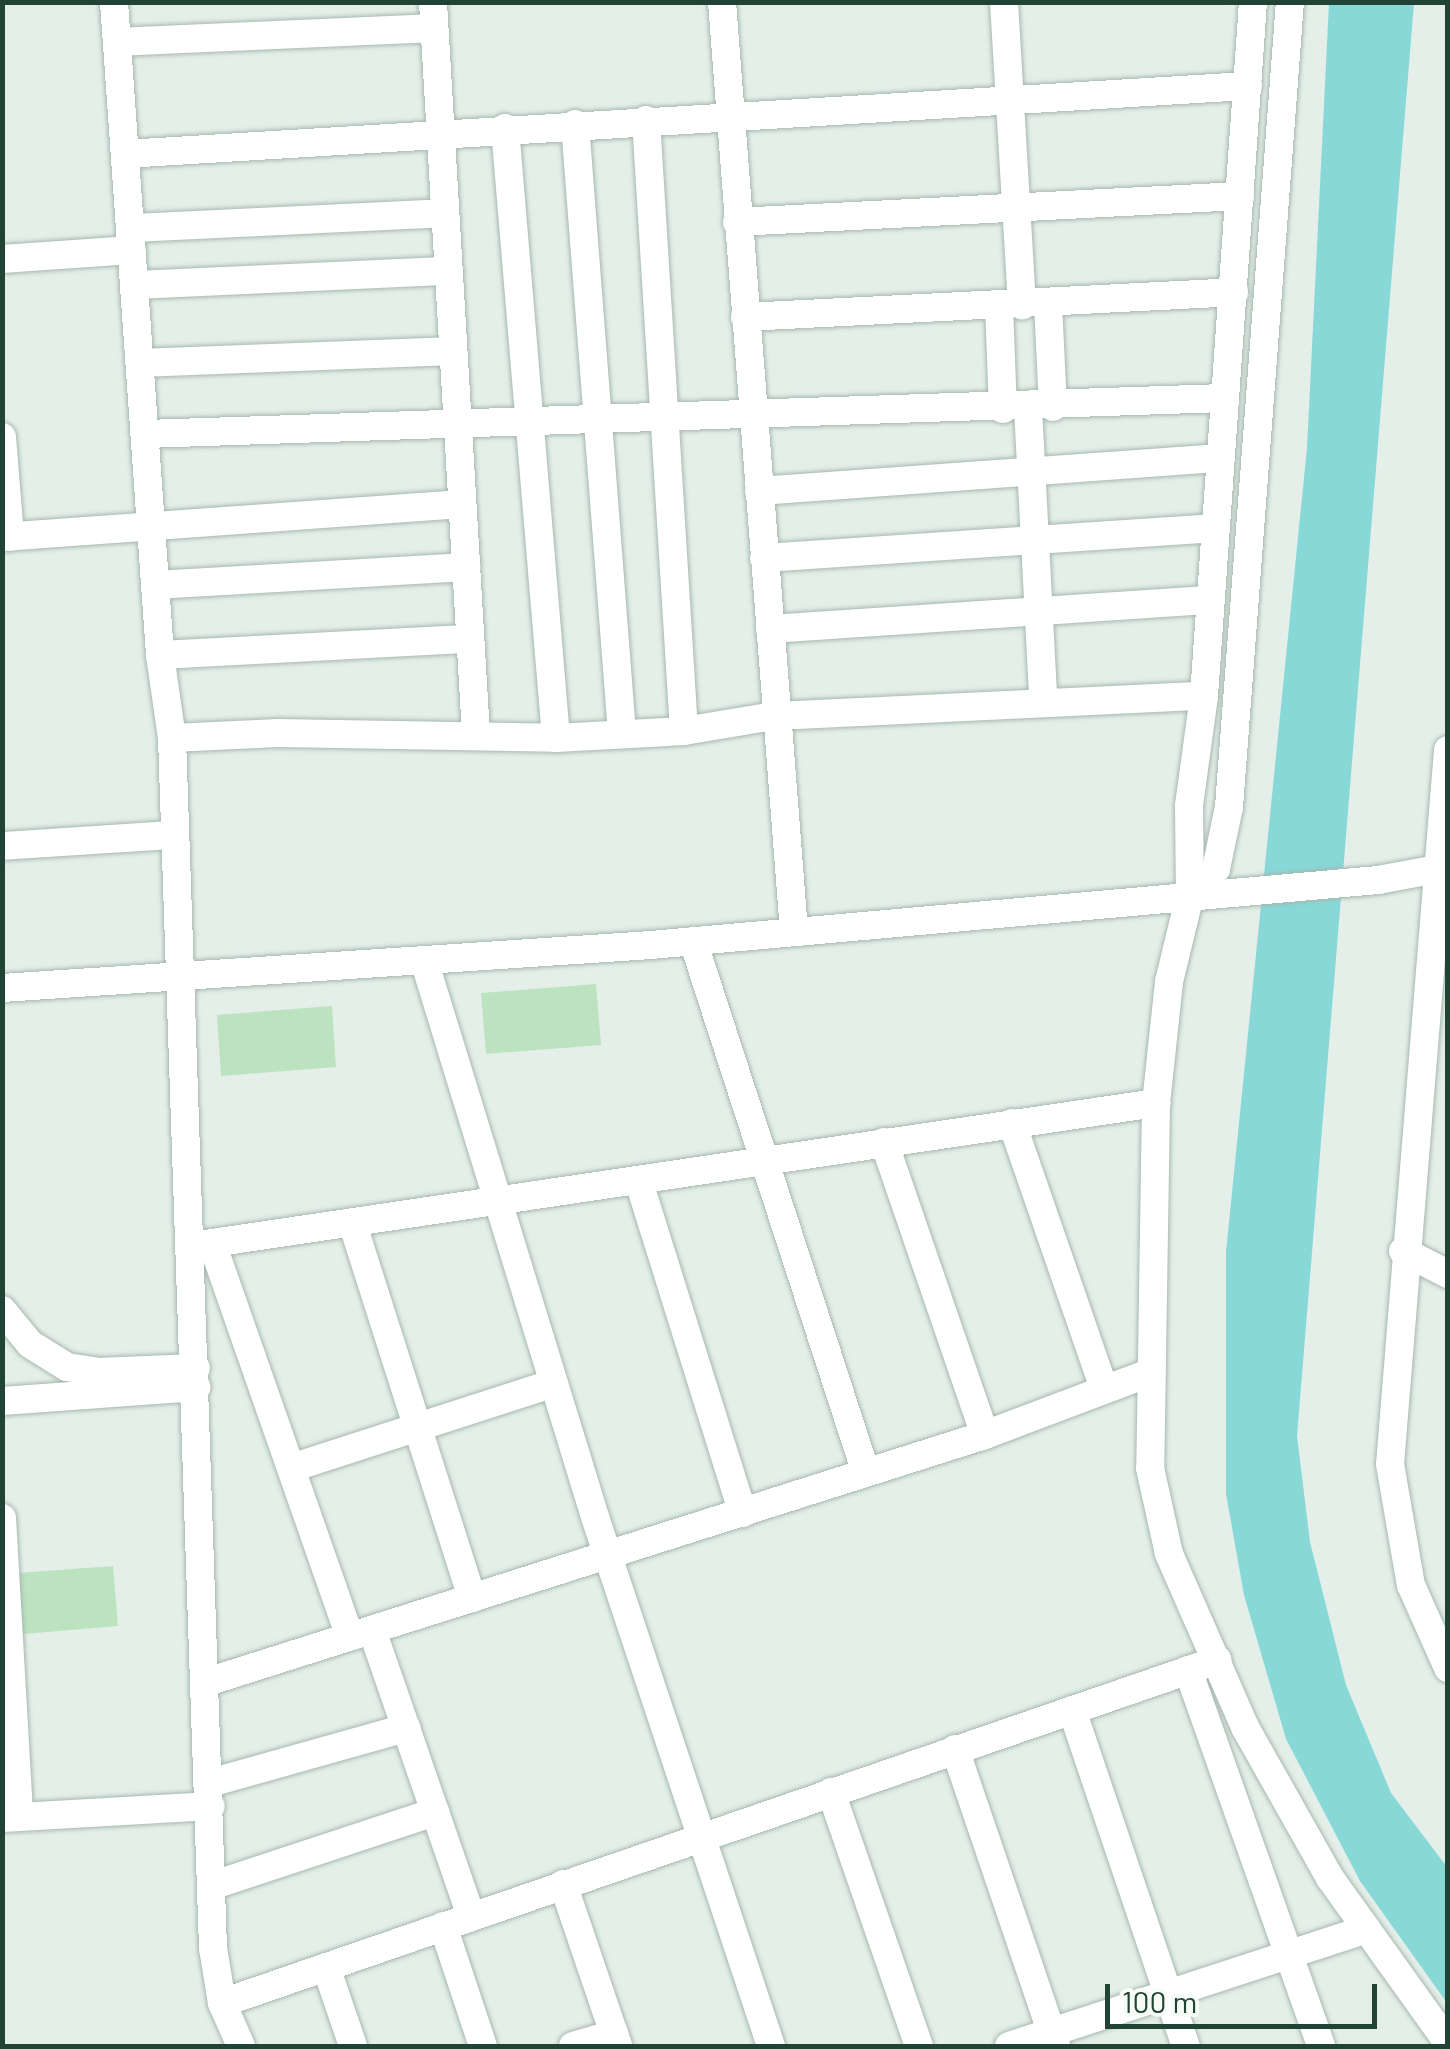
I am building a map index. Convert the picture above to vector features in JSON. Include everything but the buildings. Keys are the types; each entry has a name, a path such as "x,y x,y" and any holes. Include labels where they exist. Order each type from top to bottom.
{"street":[{"path":"114,2 160,655 172,738 173,835 202,1245 196,1377 214,1885 222,2003 240,2046"},
{"path":"722,2 774,716 794,931"},
{"path":"1004,2 1043,699"},
{"path":"1253,2 1204,696 1188,806 1190,894 1169,982 1156,1103 1150,1468 1169,1554 1288,1808 1366,1929 1448,2043"},
{"path":"1190,894 1216,869 1230,806 1290,2"},
{"path":"117,42 433,15 476,734"},
{"path":"125,154 1248,86"},
{"path":"646,120 684,731"},
{"path":"575,124 594,421 622,733"},
{"path":"505,128 556,738"},
{"path":"737,222 1240,196"},
{"path":"2,258 131,239 445,213"},
{"path":"135,285 449,271"},
{"path":"745,317 1234,292"},
{"path":"1023,305 1028,408"},
{"path":"140,363 454,351"},
{"path":"145,434 1028,408 1226,398"},
{"path":"2,437 6,537 462,504"},
{"path":"759,491 1032,475 1221,458"},
{"path":"764,558 1216,528"},
{"path":"155,585 466,567"},
{"path":"770,629 1211,600"},
{"path":"160,655 470,639"},
{"path":"172,738 476,734 556,738 684,731 774,716 926,713 1043,699 1204,696"},
{"path":"1448,750 1443,868 1403,1251 1390,1464 1411,1585 1448,1668"},
{"path":"2,846 173,835"},
{"path":"2,988 693,941 1378,880 1443,868"},
{"path":"693,941 866,1473"},
{"path":"424,960 608,1556 770,2046"},
{"path":"202,1245 500,1205 764,1160 1156,1103"},
{"path":"1012,1123 1104,1388"},
{"path":"884,1142 985,1436"},
{"path":"639,1182 743,1513"},
{"path":"353,1225 472,1599"},
{"path":"202,1245 361,1634 406,1728 471,1916"},
{"path":"1403,1251 1448,1274"},
{"path":"2,1310 30,1344 67,1366 196,1377"},
{"path":"207,1682 985,1436 1152,1372"},
{"path":"2,1401 196,1377"},
{"path":"291,1468 554,1383"},
{"path":"2,1518 11,1818 211,1795 406,1728"},
{"path":"222,2003 1218,1660"},
{"path":"1188,1670 1321,2046"},
{"path":"1072,1710 1186,2046"},
{"path":"955,1750 1054,2040"},
{"path":"832,1792 919,2046"},
{"path":"214,1885 435,1812"},
{"path":"563,1884 616,2040 573,2046"},
{"path":"443,1926 483,2046"},
{"path":"1009,2046 1054,2040 1169,1994 1366,1929"},
{"path":"326,1967 353,2046"}],"green space":[{"path":"596,984 601,1045 486,1054 481,993"},
{"path":"332,1006 336,1067 221,1076 217,1015"},
{"path":"113,1566 118,1626 23,1634 18,1573"}],"water":[{"path":"1329,3 1414,3 1297,1436 1310,1542 1346,1685 1391,1793 1447,1867 1447,2003 1360,1881 1286,1739 1244,1595 1226,1494 1226,1252 1307,448"}]}
